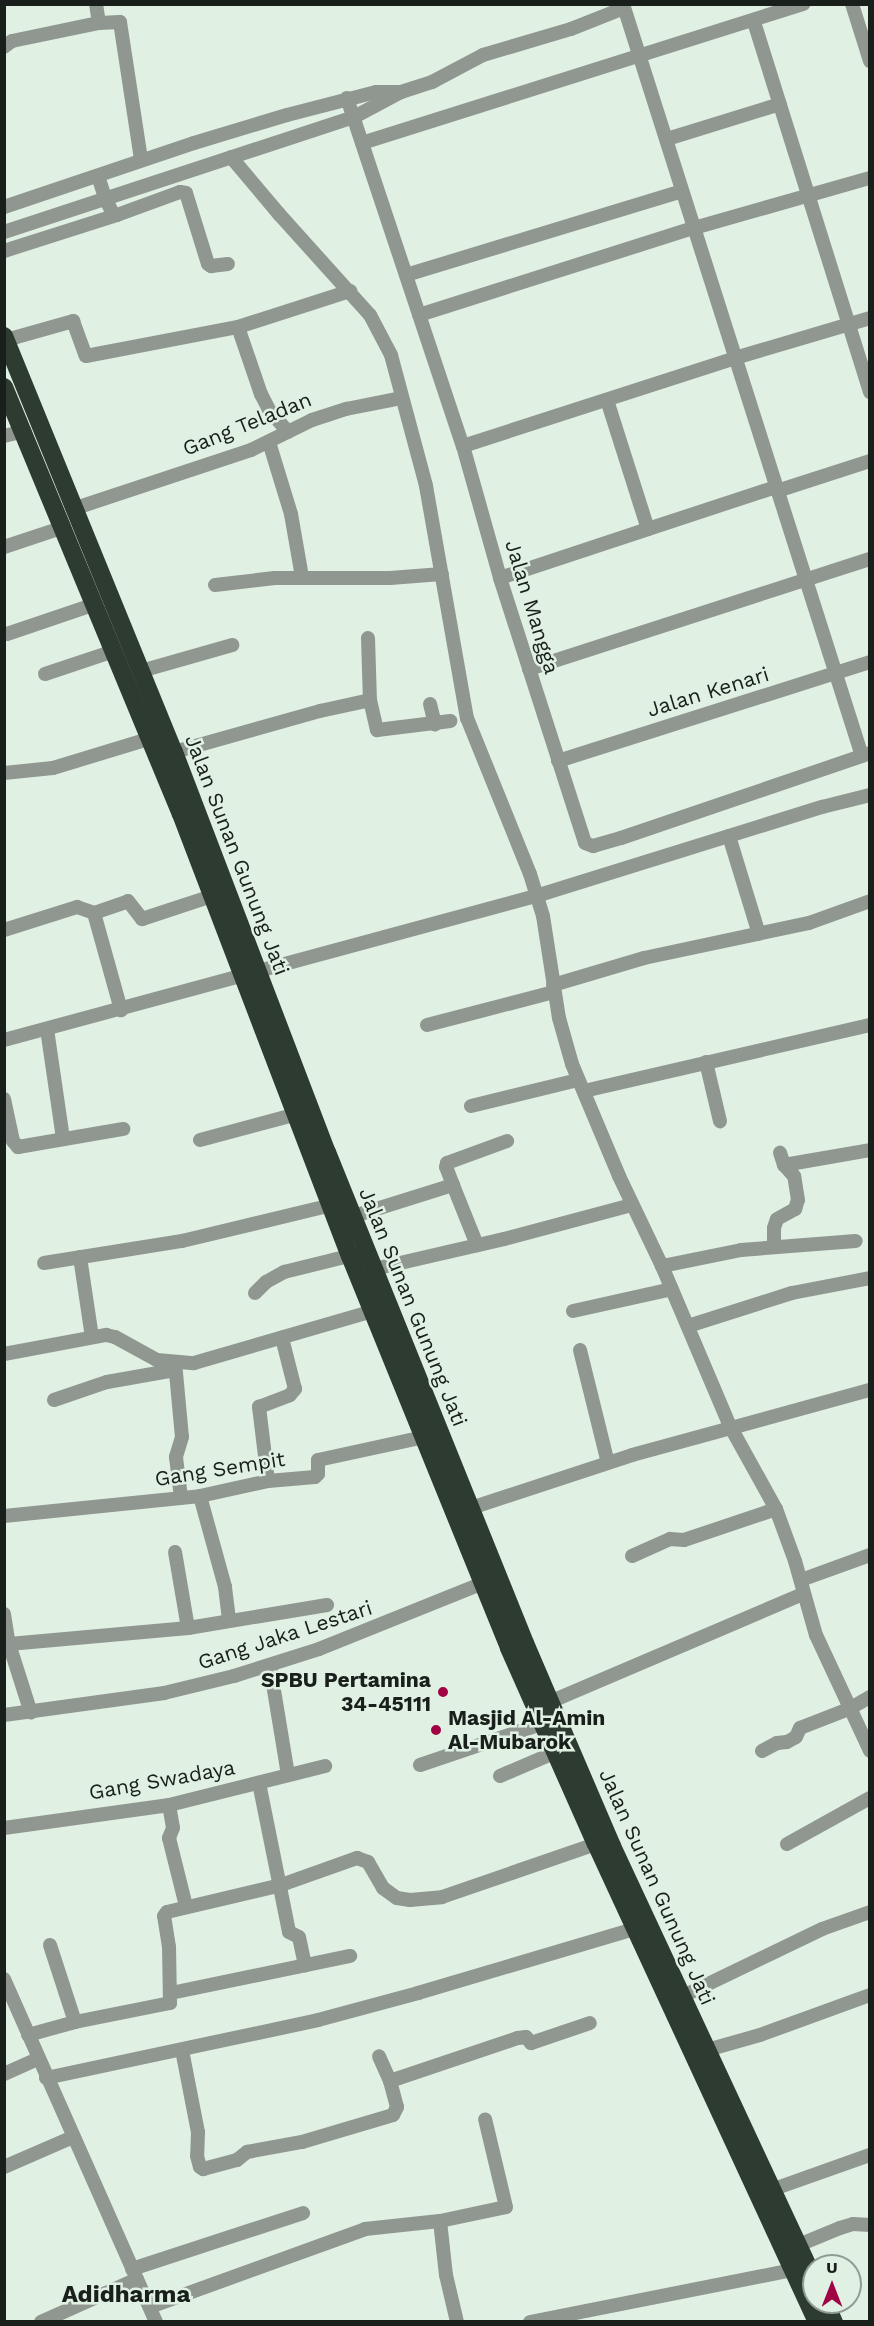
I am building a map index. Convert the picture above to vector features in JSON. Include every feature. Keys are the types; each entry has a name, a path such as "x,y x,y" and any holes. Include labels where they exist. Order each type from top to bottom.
{"highway":[{"name":"Jalan Sunan Gunung Jati","path":"5,338 67,517 141,671 158,736 174,752 198,838 332,1193 354,1216 358,1253 374,1269 374,1300"},
{"path":"4,387 67,517 95,604 114,651 158,736 198,838 212,896 249,973 297,1114 358,1253 374,1300 406,1370 424,1437 462,1511 556,1752 589,1810 603,1847 643,1927 791,2248 793,2270 817,2322"},
{"name":"Jalan Sunan Gunung Jati","path":"406,1370 462,1511"},
{"name":"Jalan Sunan Gunung Jati","path":"490,1580 552,1701 589,1810"},
{"name":"Jalan Sunan Gunung Jati","path":"643,1927 707,2050 771,2190 791,2248 802,2263"}],"street":[{"path":"96,4 99,23"},
{"path":"362,143 640,55 754,22 804,4"},
{"path":"852,4 870,62"},
{"path":"4,232 354,117 401,92 432,82 483,55 571,29 624,6 805,580 866,755"},
{"path":"4,47 12,41 99,23 117,21 121,24 129,94 141,160"},
{"path":"754,22 870,392"},
{"path":"4,207 177,148 347,98 376,92 401,92"},
{"name":"Jalan Mangga","path":"347,98 463,446 500,578 585,843 593,846 866,755"},
{"path":"667,139 780,104"},
{"path":"177,148 185,171"},
{"path":"231,157 370,315 391,355 426,486 467,718 530,874 543,916 559,1018 581,1085 731,1427 776,1509 816,1635 870,1751"},
{"path":"98,176 105,198 113,214 117,215"},
{"path":"419,315 694,228 870,178"},
{"path":"406,275 682,191"},
{"path":"4,251 184,192 188,196 208,264 211,266 228,264"},
{"path":"5,338 73,321 86,356 238,327 350,291"},
{"path":"463,446 735,358 870,318"},
{"path":"238,327 261,394 269,410 288,432"},
{"name":"Gang Teladan","path":"4,547 67,517 269,442 312,420 346,409 401,398"},
{"path":"607,400 648,529"},
{"path":"4,436 24,431"},
{"path":"269,442 291,513 302,577"},
{"path":"500,578 648,529 870,461"},
{"path":"529,669 870,559"},
{"path":"215,585 302,577 390,578 442,574"},
{"path":"7,634 95,604"},
{"path":"368,638 370,700 377,730 450,721"},
{"path":"141,671 232,645"},
{"path":"45,674 114,651"},
{"name":"Jalan Kenari","path":"558,761 870,662"},
{"path":"174,752 320,711 370,700"},
{"path":"430,704 435,724"},
{"path":"4,774 53,768 158,736"},
{"path":"4,1040 536,897 729,836 870,795"},
{"path":"729,836 759,934"},
{"path":"4,930 77,907 94,913 128,901 142,919 212,896"},
{"path":"427,1025 553,988 644,958 809,923 870,901"},
{"path":"94,913 121,1010"},
{"path":"471,1106 706,1062 870,1025"},
{"path":"47,1029 63,1139"},
{"path":"706,1062 720,1121"},
{"path":"4,1099 14,1141 18,1147 123,1130"},
{"path":"200,1140 297,1114"},
{"path":"477,1245 446,1167 447,1163 507,1141"},
{"path":"774,1247 776,1222 780,1216 795,1209 798,1200 794,1176 782,1159 870,1150"},
{"path":"354,1216 453,1185"},
{"path":"44,1263 182,1241 332,1193"},
{"path":"374,1269 632,1205"},
{"path":"662,1266 704,1256 774,1247 856,1241"},
{"path":"255,1293 266,1282 284,1272 358,1253"},
{"path":"80,1257 92,1337"},
{"path":"688,1326 792,1293 870,1278"},
{"path":"573,1311 672,1289"},
{"path":"54,1400 107,1382 175,1366 200,1363 282,1338 374,1300"},
{"path":"4,1354 92,1337 115,1337 157,1360 175,1366"},
{"path":"268,1481 258,1407 290,1395 295,1389 282,1338"},
{"path":"580,1350 608,1462"},
{"path":"175,1366 182,1437 176,1457 181,1498"},
{"path":"462,1511 608,1462 870,1390"},
{"name":"Gang Sempit","path":"4,1516 200,1496 268,1481 315,1477 318,1474 318,1460 424,1437"},
{"path":"200,1496 225,1587 229,1620"},
{"path":"632,1556 670,1539 684,1540 776,1509"},
{"path":"175,1552 188,1628"},
{"path":"552,1701 870,1555"},
{"name":"Gang Jaka Lestari","path":"4,1714 31,1713 164,1693 270,1666 330,1645 490,1580"},
{"path":"9,1644 188,1628 327,1605"},
{"path":"4,1614 9,1644 31,1713"},
{"path":"270,1666 288,1776"},
{"path":"762,1751 796,1737 800,1728 870,1697"},
{"path":"420,1765 544,1722"},
{"path":"501,1776 556,1752"},
{"name":"Gang Swadaya","path":"4,1828 169,1804 325,1766"},
{"path":"259,1783 289,1932 299,1937 305,1965"},
{"path":"787,1844 870,1798"},
{"path":"169,1804 172,1828 170,1838 186,1906"},
{"path":"28,2035 75,2022 170,2003 170,1947 164,1914 186,1906 281,1885 357,1858 368,1862 384,1888 397,1898 410,1900 442,1897 603,1847"},
{"path":"681,1997 822,1929 870,1912"},
{"path":"46,2078 314,2021 643,1927"},
{"path":"50,1945 75,2022"},
{"path":"171,1993 350,1956"},
{"path":"4,1978 11,2012 28,2035 156,2322"},
{"path":"707,2050 760,2035 870,1995"},
{"path":"390,2081 518,2038 526,2037 531,2043 536,2042 590,2023"},
{"path":"182,2050 198,2132 197,2156 200,2167 203,2169 237,2160 247,2152 302,2142 393,2115 398,2107 379,2056"},
{"path":"4,2074 38,2059"},
{"path":"150,2307 365,2229 440,2221 506,2207 485,2119"},
{"path":"4,2167 73,2137"},
{"path":"771,2190 870,2155"},
{"path":"41,2322 134,2274 303,2213"},
{"path":"440,2221 446,2275 457,2322"},
{"path":"791,2248 840,2228 870,2225"},
{"path":"530,2322 793,2270"}],"place":[{"name":"SPBU Pertamina 34-45111","path":"443,1692"},
{"name":"Masjid Al-Amin Al-Mubarok","path":"436,1730"}],"district":[{"name":"Adidharma","path":"126,2295"}]}
